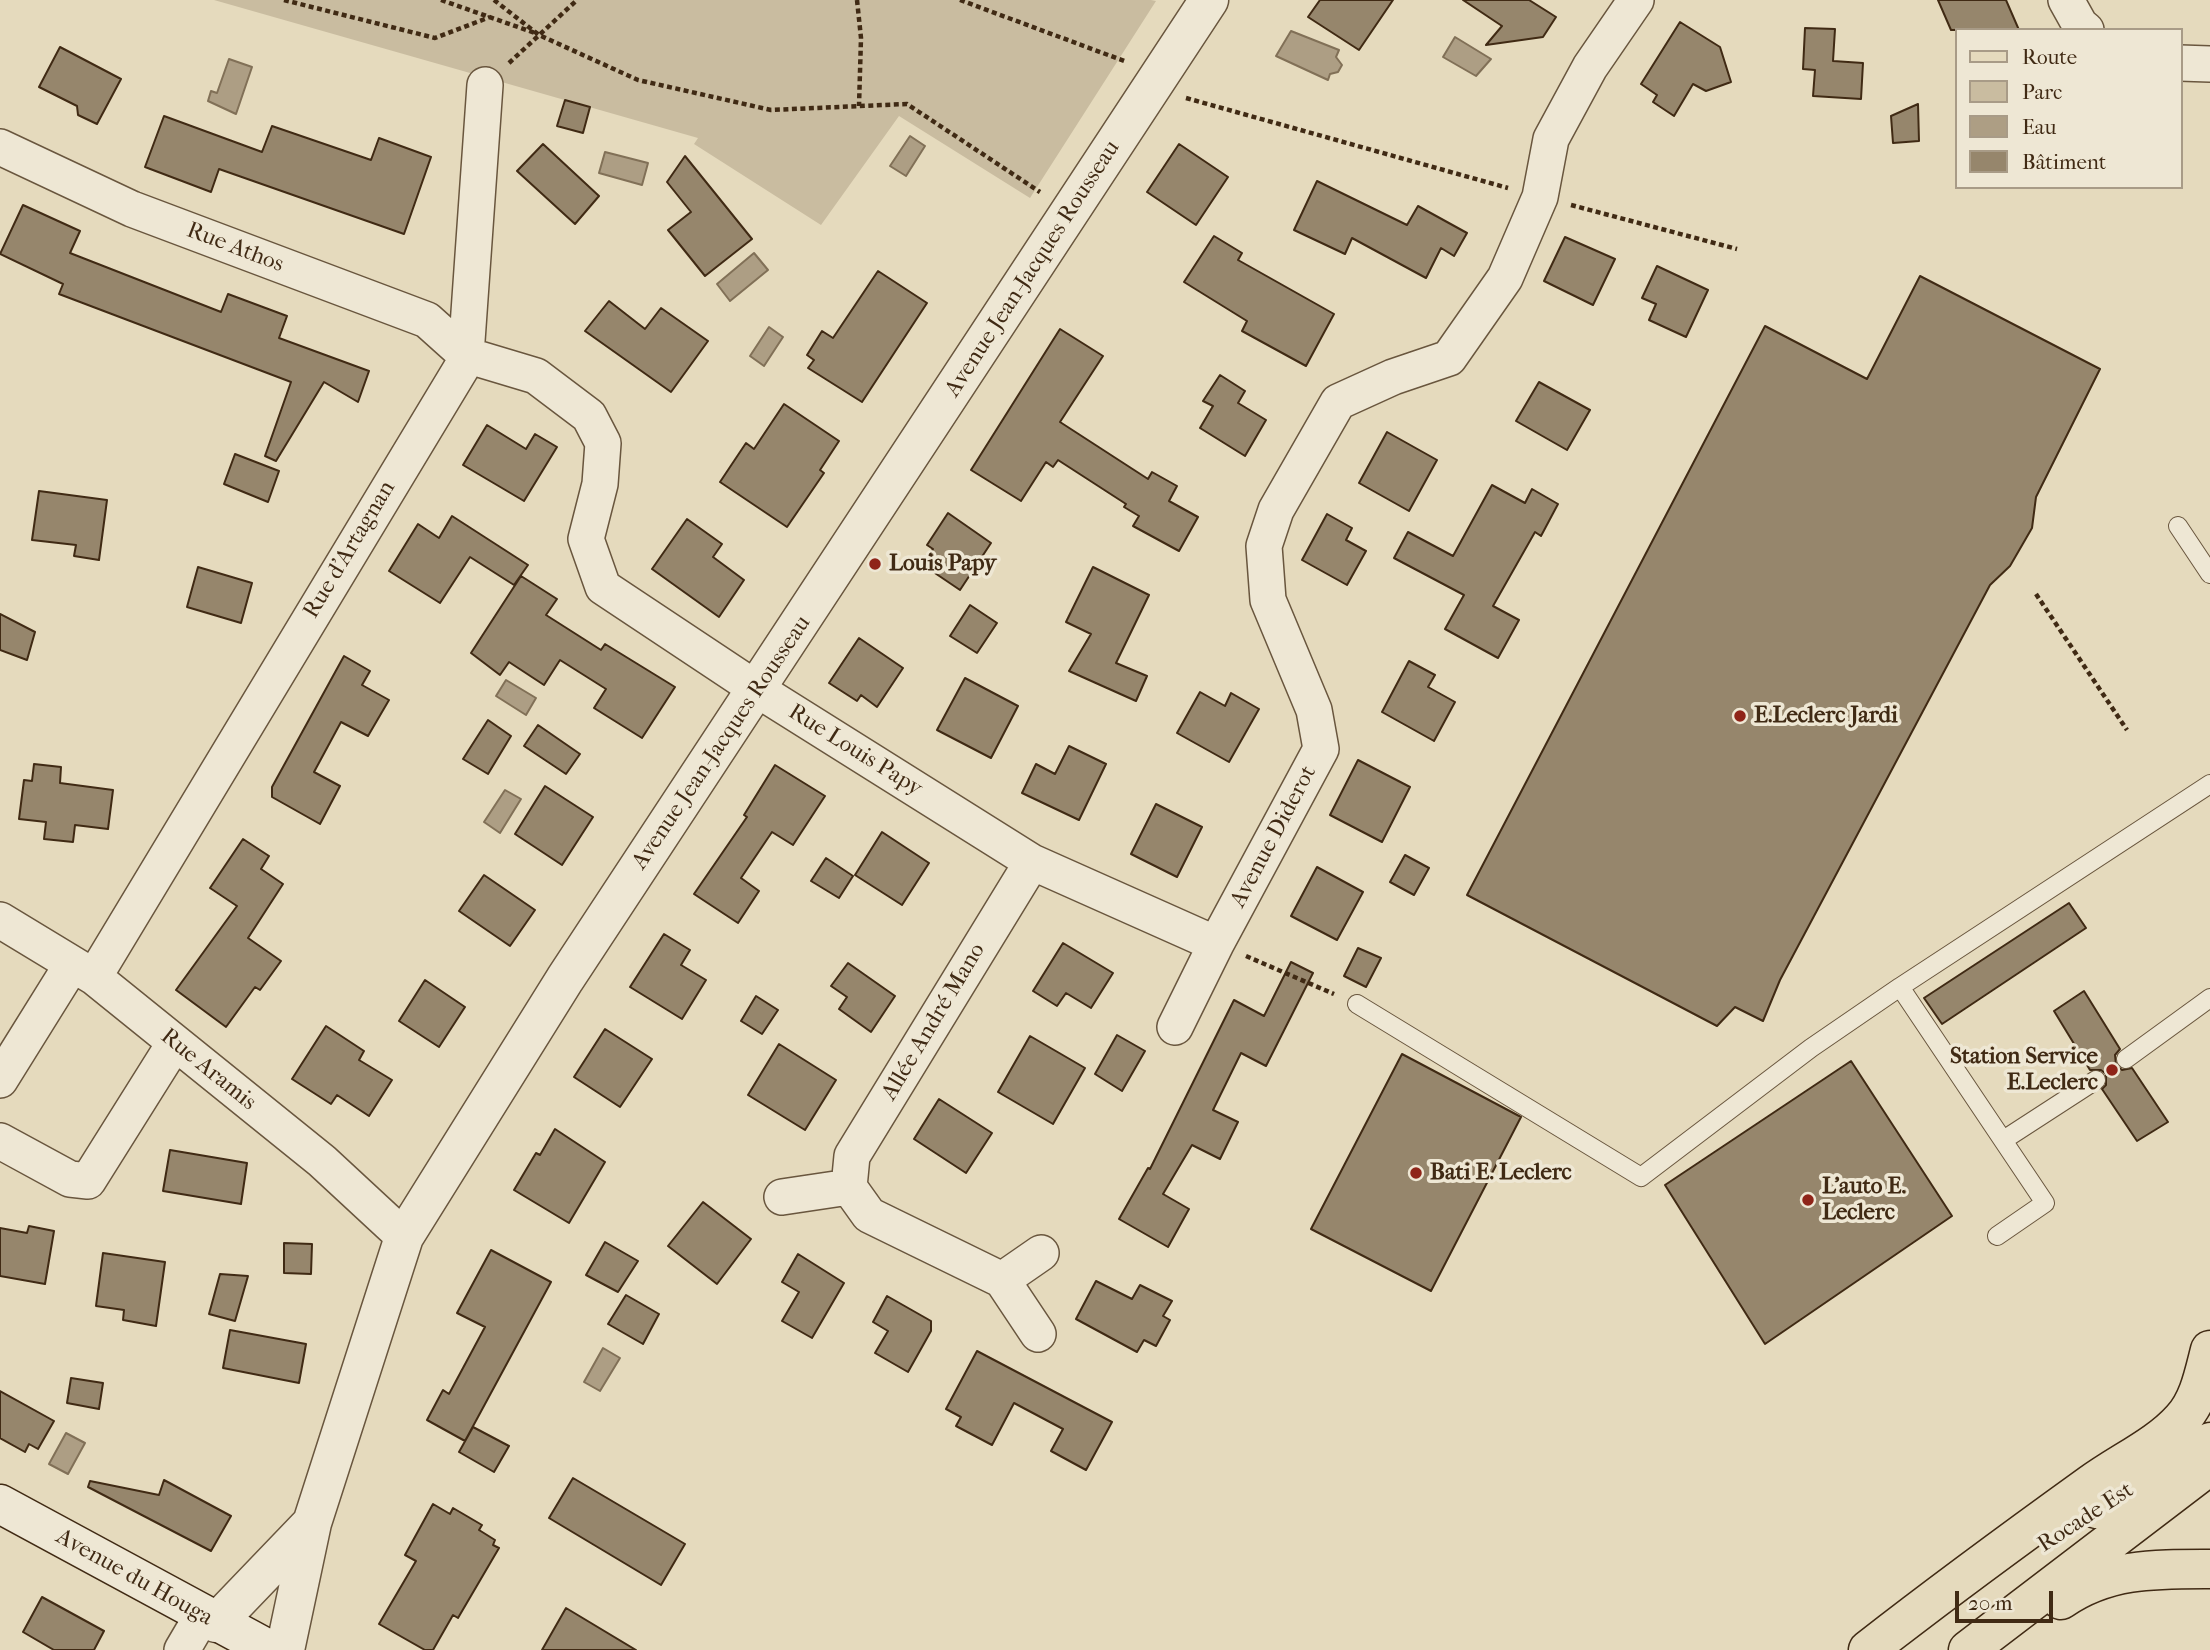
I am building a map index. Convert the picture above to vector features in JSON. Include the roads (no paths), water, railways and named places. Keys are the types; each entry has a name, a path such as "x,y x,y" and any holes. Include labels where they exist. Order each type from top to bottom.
{"main road":[{"path":"1868,1650 1953,1584 2099,1478 2163,1437 2183,1418 2194,1401 2210,1350"},
{"name":"Rocade Est","path":"1898,1650 2086,1516 2210,1442"},
{"name":"Rocade Est","path":"1968,1650 2210,1465"},
{"path":"1992,1650 2076,1589 2104,1576 2168,1569 2210,1569"}],"street":[{"name":"Avenue Jean-Jacques Rousseau","path":"285,1650 312,1523 404,1237 565,979 758,690 1209,0"},
{"name":"Avenue Diderot","path":"1216,944 1321,750 1314,710 1268,600 1264,546 1276,510 1338,402 1393,377 1449,358 1505,278 1540,197 1551,139 1590,67 1636,0"},
{"path":"2066,0 2084,28"},
{"path":"2182,62 2210,64"},
{"name":"Rue d'Artagnan","path":"0,1080 83,971 462,367 466,355 485,85"},
{"name":"Rue Athos","path":"0,147 132,209 427,320 466,355"},
{"name":"Rue Louis Papy","path":"466,355 536,376 589,416 603,443 600,484 586,539 603,587 758,690 1032,862 1216,944"},
{"name":"Allée André Mano","path":"849,1187 852,1156 1032,862"},
{"name":"Rue Aramis","path":"0,920 83,971 322,1161 404,1237"},
{"path":"1175,1027 1216,944"},
{"path":"0,1141 70,1179 88,1181 174,1044"},
{"path":"782,1197 849,1187 869,1215 1002,1280 1038,1334"},
{"path":"1002,1280 1041,1253"},
{"name":"Avenue du Houga","path":"0,1504 270,1650"},
{"name":"Avenue Jean-Jacques Rousseau","path":"209,1619 312,1523"},
{"path":"182,1650 209,1619"}],"lane":[{"path":"2178,526 2210,574"},
{"path":"1357,1004 1641,1177 1811,1048 1900,986 2210,784"},
{"path":"1900,986 2005,1139 2045,1203 1997,1236"},
{"path":"2126,1059 2210,998"},
{"path":"2005,1139 2096,1080"}],"water":[{"path":"1291,31 1339,50 1336,57 1342,65 1338,72 1330,74 1328,80 1276,56"},
{"path":"1455,37 1491,59 1476,76 1443,57"},
{"path":"229,59 252,67 236,114 208,101 211,91 217,93"},
{"path":"910,136 925,146 906,176 890,166"},
{"path":"605,152 648,163 642,185 599,173"},
{"path":"754,253 768,270 730,301 717,284"},
{"path":"769,327 783,337 764,366 750,356"},
{"path":"506,680 536,698 526,715 496,696"},
{"path":"505,790 521,799 500,833 484,822"},
{"path":"603,1348 620,1358 600,1391 584,1382"},
{"path":"66,1433 85,1443 68,1474 49,1464"}],"place":[{"name":"Louis Papy","path":"875,564"},
{"name":"E.Leclerc Jardi","path":"1740,716"},
{"name":"Station Service E.Leclerc","path":"2112,1070"},
{"name":"Bati E. Leclerc","path":"1416,1173"},
{"name":"L'auto E. Leclerc","path":"1808,1200"}]}
